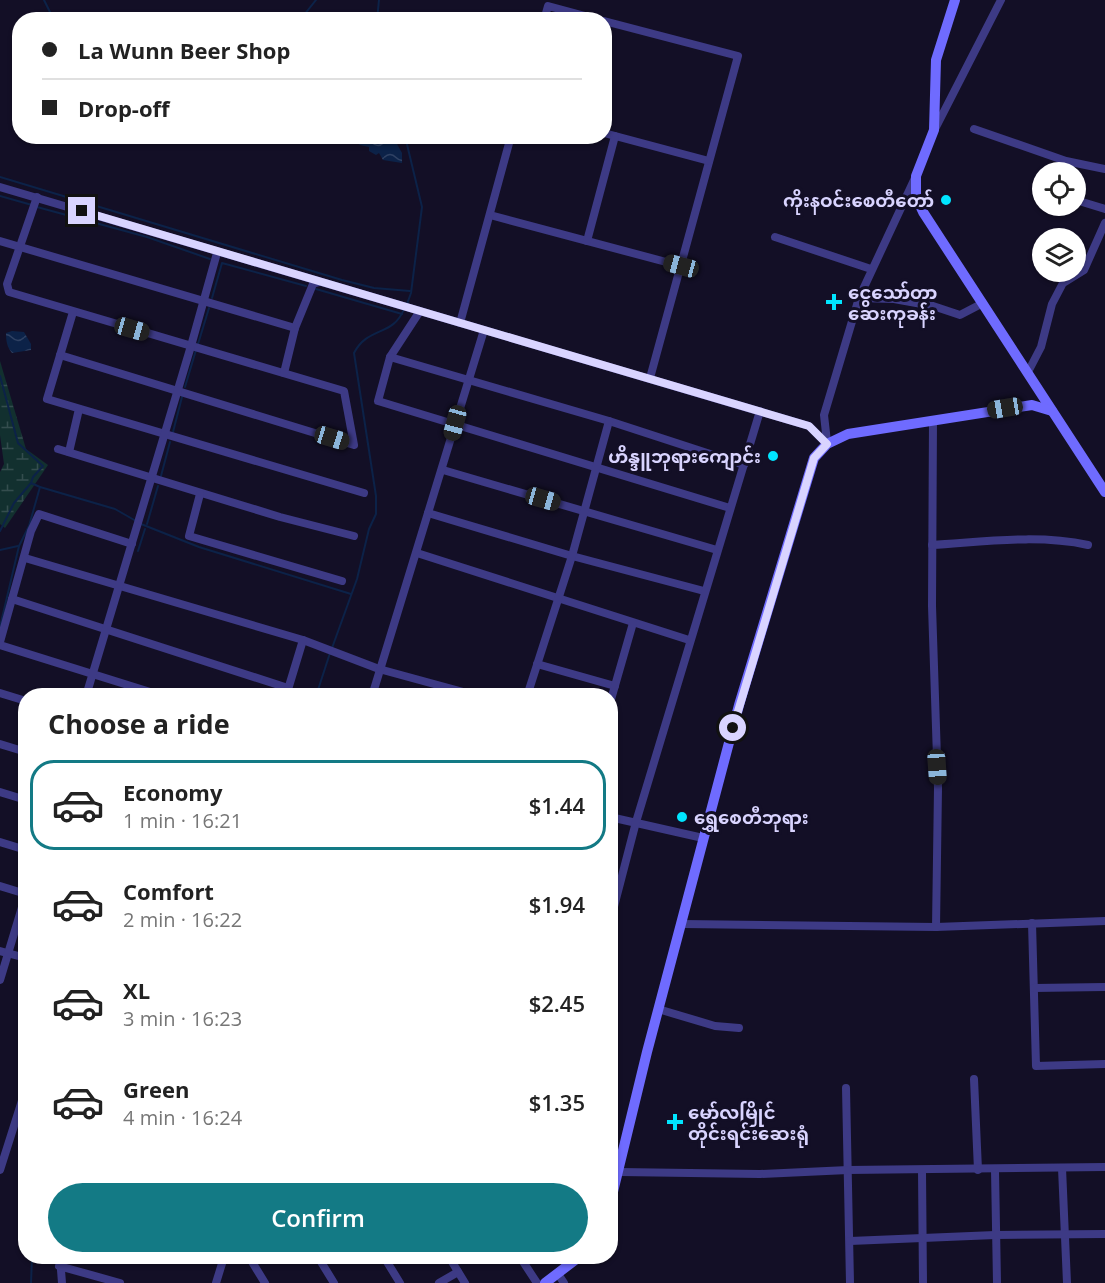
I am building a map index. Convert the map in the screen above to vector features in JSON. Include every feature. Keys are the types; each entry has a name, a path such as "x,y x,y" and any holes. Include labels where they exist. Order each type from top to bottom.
{"main road":[{"path":"955,0 936,60 934,130 916,176 916,197 922,212 1052,411 1101,481 1105,492"},
{"path":"618,1178 658,1009 739,705 814,458 827,444 849,434 1032,405 1052,411"},
{"path":"545,1283 561,1279 573,1264"}],"street":[{"path":"934,130 1001,0"},
{"path":"546,12 548,6 571,12"},
{"path":"612,23 738,56 650,378"},
{"path":"975,129 1066,161 1105,169"},
{"path":"612,135 710,162"},
{"path":"587,241 615,136"},
{"path":"460,324 509,144"},
{"path":"827,444 824,415 859,298 916,176"},
{"path":"0,187 809,426 827,444"},
{"path":"37,197 7,284 9,292 344,392 354,445 60,355"},
{"path":"1086,203 1105,209"},
{"path":"490,215 681,266"},
{"path":"1028,372 1041,347 1052,304 1064,283 1084,270 1105,223"},
{"path":"775,237 871,269"},
{"path":"0,241 295,328"},
{"path":"89,688 178,391 217,252"},
{"path":"284,373 295,328 313,284 319,282"},
{"path":"859,298 894,298 933,306 960,315 983,303"},
{"path":"417,311 390,357 378,401 730,508"},
{"path":"73,312 47,399 364,493"},
{"path":"374,688 443,470 484,330"},
{"path":"390,357 609,421 744,465"},
{"path":"69,452 79,409"},
{"path":"618,891 689,640 760,411"},
{"path":"933,420 934,723 938,788 936,927"},
{"path":"530,688 572,556 609,421"},
{"path":"58,449 200,494 354,536"},
{"path":"443,470 717,550"},
{"path":"200,494 189,536 342,581"},
{"path":"428,513 572,556 704,591"},
{"path":"132,544 39,514 0,643 138,688"},
{"path":"932,545 1037,539 1063,540 1088,545"},
{"path":"417,553 689,640"},
{"path":"25,558 303,640 379,669 449,688"},
{"path":"12,599 276,688"},
{"path":"537,664 615,686 633,622"},
{"path":"288,688 303,640"},
{"path":"0,693 18,699"},
{"path":"0,744 18,750"},
{"path":"0,792 18,798"},
{"path":"618,819 703,838"},
{"path":"0,842 18,848"},
{"path":"0,886 18,892"},
{"path":"0,980 18,921"},
{"path":"682,924 936,927 1105,921"},
{"path":"1032,923 1036,1066 1105,1064"},
{"path":"0,951 18,956"},
{"path":"1034,988 1105,987"},
{"path":"658,1009 715,1026 740,1028"},
{"path":"974,1079 978,1170"},
{"path":"846,1088 850,1283"},
{"path":"0,1170 18,1113"},
{"path":"620,1172 760,1174 848,1170 922,1171 1105,1167"},
{"path":"1062,1168 1067,1283"},
{"path":"995,1170 997,1283"},
{"path":"922,1171 923,1283"},
{"path":"850,1241 1066,1233 1105,1234"},
{"path":"216,1283 222,1264"},
{"path":"253,1264 265,1283"},
{"path":"322,1264 334,1283"},
{"path":"388,1264 400,1283"},
{"path":"453,1264 465,1283"},
{"path":"525,1264 537,1283"},
{"path":"62,1283 59,1266 120,1283"},
{"path":"439,1283 458,1272"}],"green space":[{"path":"0,361 26,449 48,465 5,528 0,524 0,472 4,464 0,435"}],"water":[{"path":"397,144 402,153 402,163 383,160 379,153 376,155 369,151 369,147 360,145"},
{"path":"24,332 31,344 31,350 12,353 7,344 6,333"}],"waterway":[{"path":"44,0 50,12"},
{"path":"306,12 316,0"},
{"path":"378,12 379,0"},
{"path":"407,144 422,207 411,293 407,304"},
{"path":"0,177 342,280 374,288 410,291"},
{"path":"0,196 32,205"},
{"path":"37,207 147,237 210,259"},
{"path":"212,298 222,263 306,286"},
{"path":"316,289 402,314"},
{"path":"198,344 209,308"},
{"path":"332,648 357,579 369,529 376,514 376,496 354,353 366,339 394,324 404,309"},
{"path":"185,387 196,350"},
{"path":"0,376 18,443 43,466 33,477 31,483 40,487 29,526 19,546 0,627"},
{"path":"173,432 182,397"},
{"path":"161,476 170,442"},
{"path":"0,531 14,503 31,483"},
{"path":"147,524 158,486"},
{"path":"40,487 115,509 136,521"},
{"path":"141,524 199,547 351,594"},
{"path":"138,551 145,529"},
{"path":"0,550 18,546"},
{"path":"319,688 330,653"},
{"path":"31,1283 32,1264"}],"place":[{"name":"ကိုးနဝင်းစေတီတော်","path":"946,200"},
{"name":"ငွေသော်တာ ဆေးကုခန်း","path":"834,302"},
{"name":"ဟိန္ဒူဘုရားကျောင်း","path":"773,456"},
{"name":"ရွှေစေတီဘုရား","path":"682,817"},
{"name":"မော်လမြိုင် တိုင်းရင်းဆေးရုံ","path":"675,1122"}],"route":[{"path":"82,211 809,426 818,433 827,444 814,458 733,728"}]}
